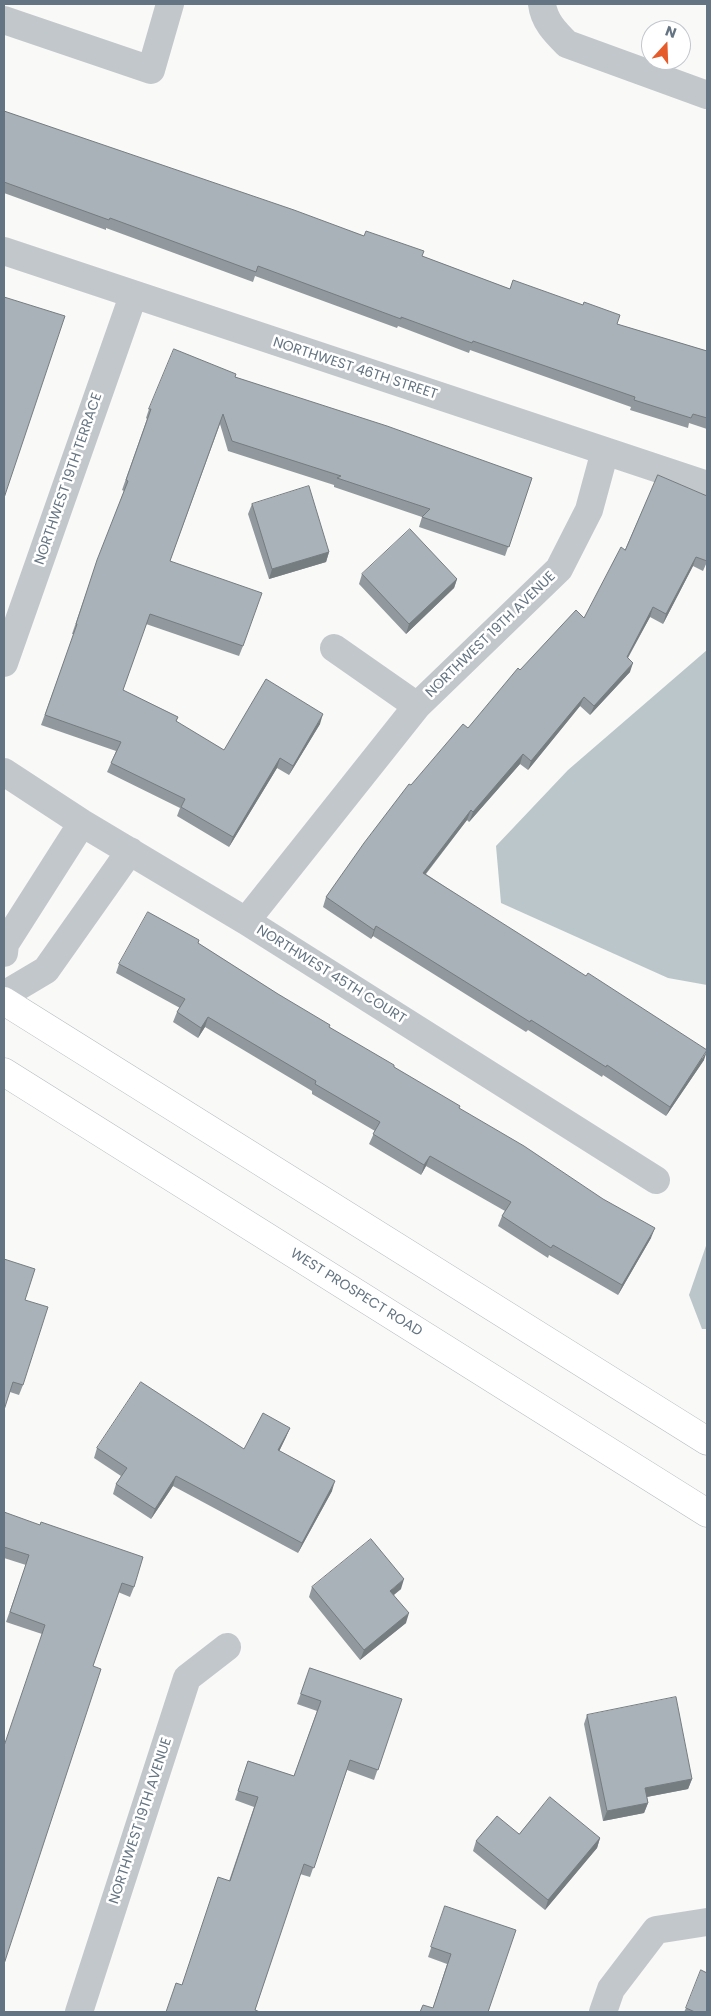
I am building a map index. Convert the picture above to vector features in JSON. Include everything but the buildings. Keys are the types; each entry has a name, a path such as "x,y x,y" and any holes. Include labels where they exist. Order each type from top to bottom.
{"main road":[{"path":"4,1001 707,1441"},
{"name":"WEST PROSPECT ROAD","path":"4,1072 707,1513"}],"street":[{"path":"4,20 151,70 170,4"},
{"path":"542,4 543,11 551,28 567,44 707,95"},
{"name":"NORTHWEST 46TH STREET","path":"4,251 134,296 707,485"},
{"name":"NORTHWEST 19TH TERRACE","path":"4,662 134,296"},
{"name":"NORTHWEST 19TH AVENUE","path":"246,921 418,706 559,569 589,510 605,451"},
{"name":"NORTHWEST 19TH AVENUE","path":"334,648 418,706"},
{"name":"NORTHWEST 45TH COURT","path":"4,772 82,823 246,921 656,1180"},
{"path":"4,953 5,944 82,823"},
{"path":"4,995 43,974 130,851"},
{"name":"NORTHWEST 19TH AVENUE","path":"79,2012 187,1678 227,1647"},
{"path":"603,2012 611,1989 656,1930 707,1922"}],"shaded area":[{"path":"707,650 707,985 668,978 501,903 496,846 568,770"},
{"path":"707,1243 707,1329 702,1329 689,1295"}]}
